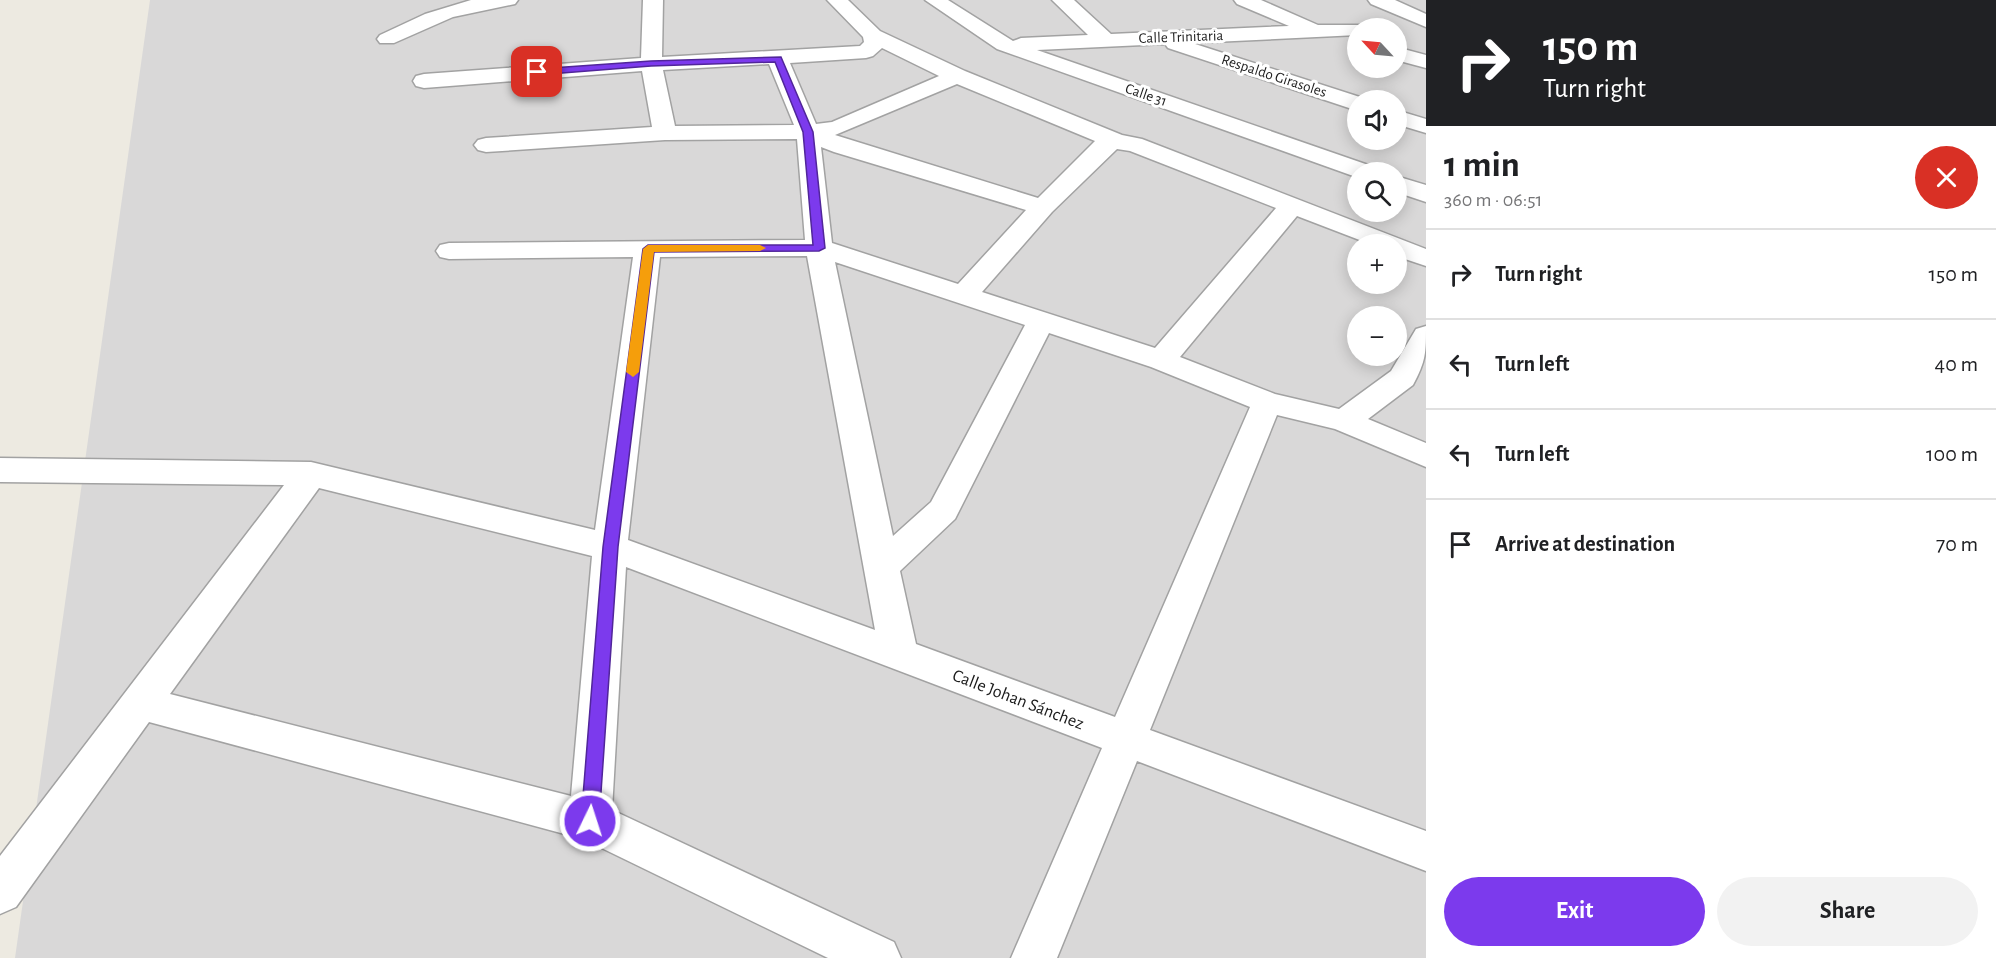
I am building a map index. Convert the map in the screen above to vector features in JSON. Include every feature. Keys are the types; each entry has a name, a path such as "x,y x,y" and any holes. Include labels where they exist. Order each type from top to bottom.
{"street":[{"path":"387,39 447,10 478,3 508,0"},
{"path":"653,0 651,64 665,133"},
{"path":"837,0 873,35 957,76 1117,142 1134,144 1367,234"},
{"name":"Calle 31","path":"934,0 1004,45 1347,166"},
{"path":"1062,0 1106,40"},
{"path":"1244,0 1319,31 1347,39"},
{"path":"1378,0 1426,21"},
{"path":"1407,27 1426,26"},
{"name":"Calle Trinitaria","path":"1004,45 1347,30"},
{"path":"424,81 651,64 778,59 866,52 875,44 873,35"},
{"name":"Respaldo Girasoles","path":"1156,38 1347,100"},
{"path":"1407,56 1426,62"},
{"path":"778,59 808,132 819,248 899,656"},
{"path":"486,145 665,133 808,132 837,128 957,76"},
{"path":"1407,120 1426,126"},
{"path":"808,132 842,147 1043,207"},
{"path":"964,295 1043,207 1105,145 1117,142"},
{"path":"1407,187 1426,194"},
{"path":"1161,360 1293,204"},
{"path":"449,251 819,248 1161,360 1267,402 1344,421 1426,456"},
{"path":"590,821 610,547 648,249"},
{"path":"1407,250 1426,258"},
{"path":"882,567 943,510 1041,321"},
{"path":"1344,421 1402,378 1426,335"},
{"path":"1034,958 1267,402"},
{"name":"Calle Johan Sánchez","path":"0,470 311,474 610,547 1426,851"},
{"path":"0,892 311,474"},
{"path":"141,703 590,821 878,958"}],"shaded area":[{"path":"150,0 1426,0 1426,958 15,958"}],"slow traffic":[{"path":"633,372 648,249 760,248"}],"route":[{"path":"537,72 651,64 778,59 808,132 819,248 648,249 610,547 590,821"}]}
